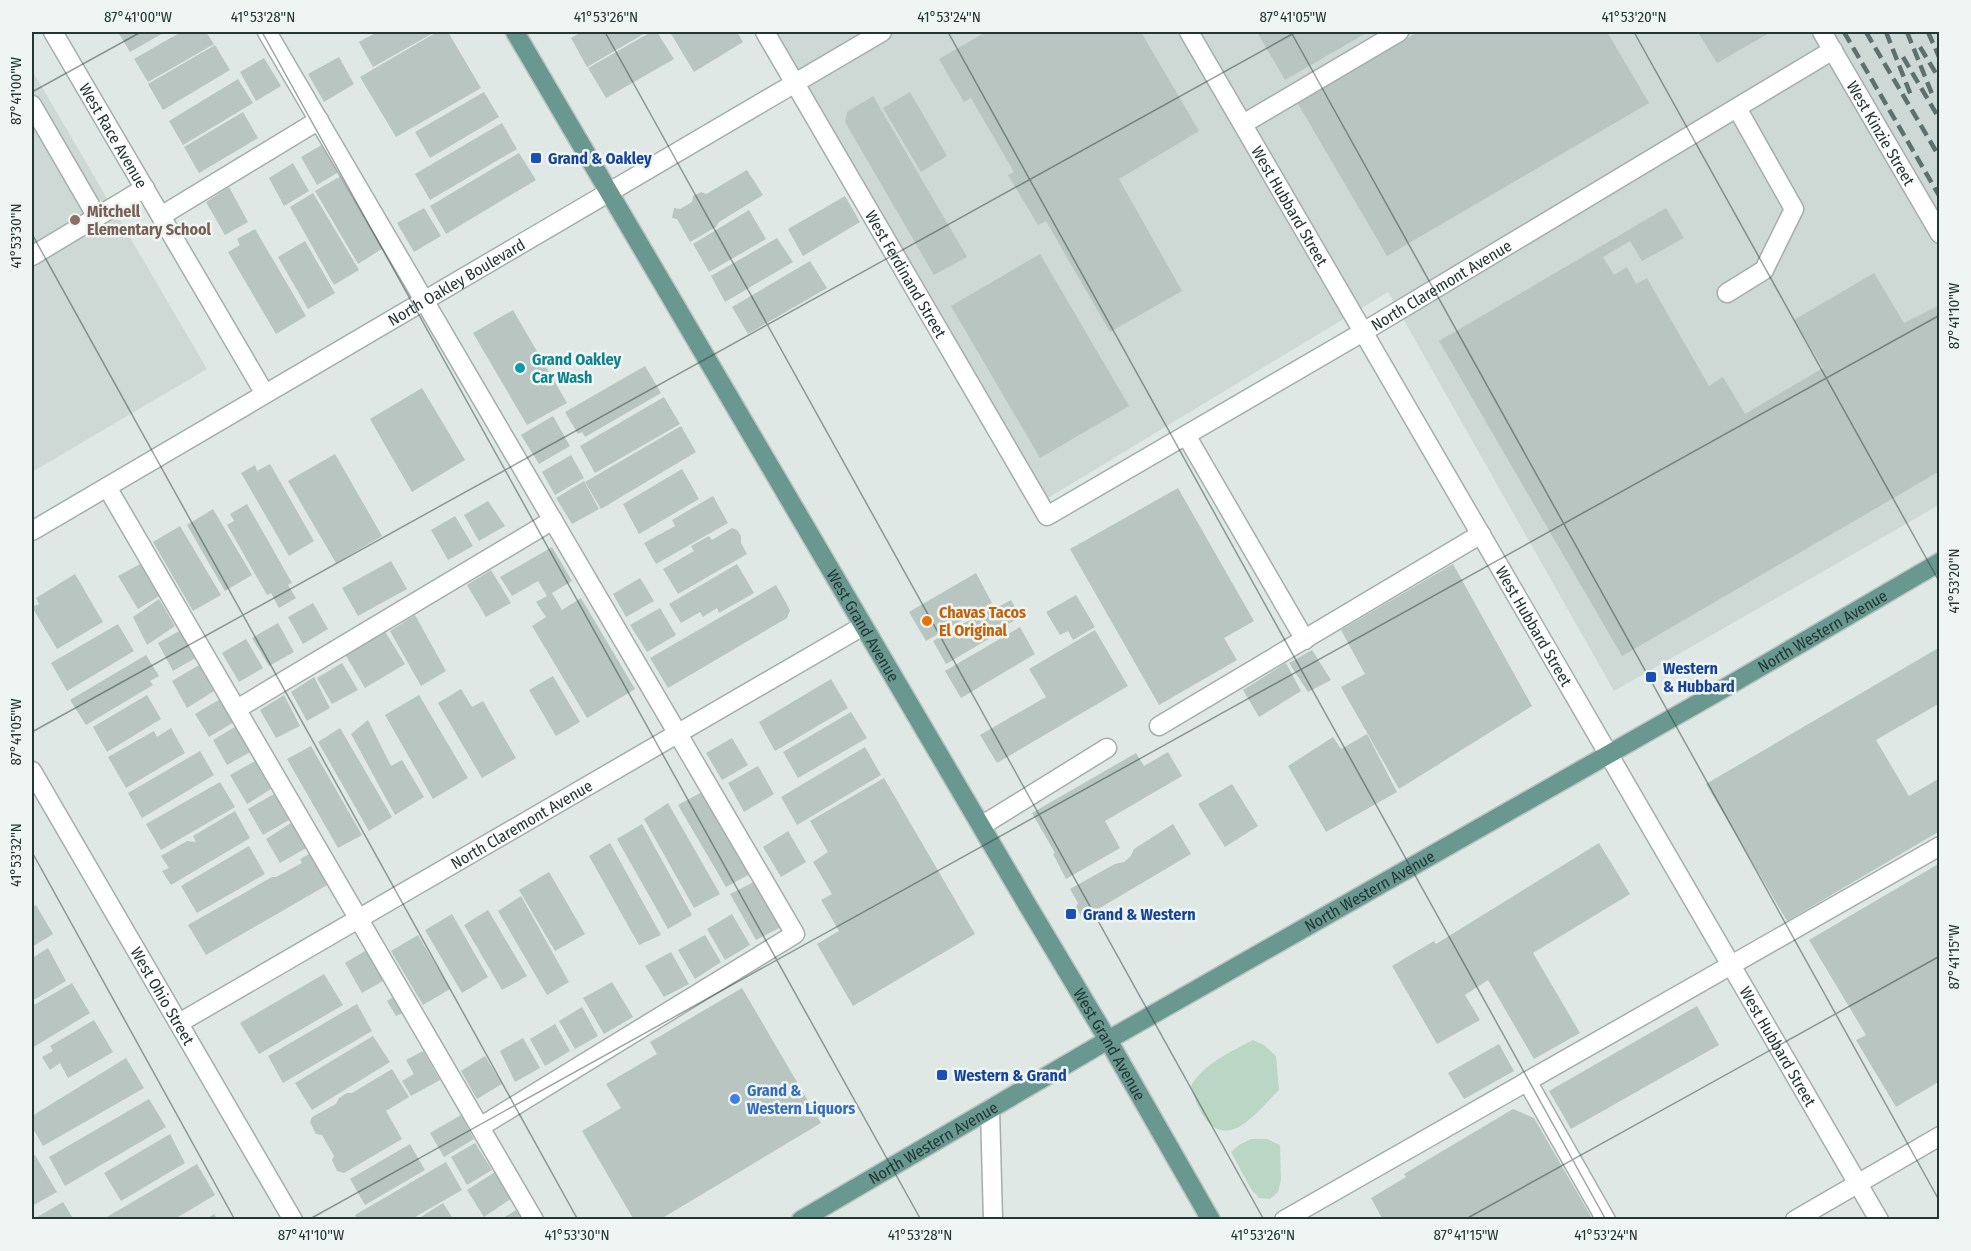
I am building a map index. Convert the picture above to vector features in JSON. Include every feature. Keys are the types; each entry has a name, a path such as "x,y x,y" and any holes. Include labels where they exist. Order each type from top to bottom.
{"main road":[{"name":"West Grand Avenue","path":"515,32 1108,1040 1211,1220"},
{"name":"North Western Avenue","path":"801,1220 1108,1040 1610,754 1940,562"}],"street":[{"name":"West Race Avenue","path":"53,32 265,394"},
{"path":"267,32 795,934 480,1127"},
{"name":"West Ferdinand Street","path":"765,32 1047,516"},
{"name":"North Oakley Boulevard","path":"32,531 882,32"},
{"name":"West Hubbard Street","path":"1189,32 1879,1220"},
{"path":"1242,124 1399,32"},
{"name":"West Kinzie Street","path":"1822,32 1940,234"},
{"name":"North Claremont Avenue","path":"1047,516 1363,332 1833,50"},
{"path":"32,105 97,217"},
{"path":"1727,293 1764,270 1794,209 1737,108"},
{"path":"161,216 319,120"},
{"path":"32,256 145,188"},
{"path":"1186,435 1305,640"},
{"path":"107,487 534,1220"},
{"path":"237,709 553,520"},
{"path":"1160,726 1481,534"},
{"name":"North Claremont Avenue","path":"179,1023 863,626"},
{"path":"981,826 1107,748"},
{"name":"West Ohio Street","path":"33,779 179,1023 293,1220"},
{"path":"1284,1220 1940,846"},
{"path":"1527,1081 1606,1220"},
{"path":"990,1109 993,1220"},
{"path":"1795,1220 1940,1136"}],"shaded area":[{"path":"768,32 1939,32 1939,505 1614,691 1388,292 1043,501"},
{"name":"Mitchell Elementary School","path":"32,70 207,369 32,472"}],"green space":[{"path":"1253,1040 1264,1045 1276,1056 1279,1090 1245,1123 1224,1131 1209,1123 1203,1115 1191,1086 1210,1065"},
{"path":"1251,1139 1267,1139 1280,1145 1281,1180 1278,1192 1270,1199 1259,1198 1251,1189 1231,1152"}],"building":[{"path":"118,32 165,32 130,52"},
{"path":"181,32 206,32 214,44 148,82 134,59"},
{"path":"377,32 435,32 373,67 359,42"},
{"path":"437,32 448,32 481,88 396,137 360,77"},
{"path":"581,32 647,32 587,67 571,38"},
{"path":"651,32 657,32 674,59 606,98 588,68"},
{"path":"670,32 737,32 743,42 694,72"},
{"path":"986,32 1141,32 1199,131 1119,179 1182,291 1110,332 1046,221 1038,225 1008,175 1014,172 971,98 964,102 939,59"},
{"path":"1257,32 1368,32 1285,80"},
{"path":"1418,32 1607,32 1649,103 1387,256 1297,102"},
{"path":"1698,32 1771,32 1717,63"},
{"path":"215,45 230,70 163,110 148,84"},
{"path":"339,57 354,84 324,102 308,74"},
{"path":"264,58 281,86 256,101 240,72"},
{"path":"238,79 253,103 183,145 169,121"},
{"path":"484,92 499,117 430,158 415,132"},
{"path":"910,92 947,156 921,172 883,108"},
{"path":"873,96 967,257 934,275 845,122 847,112"},
{"path":"243,112 258,138 199,173 184,147"},
{"path":"502,123 517,149 430,200 415,174"},
{"path":"325,143 342,170 317,185 301,157"},
{"path":"519,153 536,180 446,234 430,206"},
{"path":"293,163 309,191 284,206 269,178"},
{"path":"747,170 763,195 690,242 677,219 672,218 674,208 680,209 692,202 693,196 701,192 706,194"},
{"path":"346,173 388,245 358,264 315,191"},
{"path":"229,187 248,222 225,235 206,202"},
{"path":"313,193 359,270 334,285 290,207"},
{"path":"845,196 860,222 803,256 788,229"},
{"path":"424,208 441,236 414,252 397,223"},
{"path":"1666,208 1684,238 1642,261 1630,241 1603,257 1614,275 1627,267 1636,284 1647,278 1709,386 1723,377 1745,414 1823,368 1794,320 1874,273 1904,323 1940,305 1940,471 1622,656 1439,341"},
{"path":"749,210 766,239 709,272 693,244"},
{"path":"255,229 306,316 276,334 228,252 240,245 237,239"},
{"path":"777,238 793,262 725,302 711,276"},
{"path":"305,241 335,293 308,309 278,257"},
{"path":"1040,254 1129,406 1040,458 951,306"},
{"path":"810,261 827,288 748,334 732,307"},
{"name":"Grand Oakley Car Wash","path":"513,310 567,403 527,425 473,333"},
{"path":"645,366 661,393 585,437 582,432 578,434 565,412"},
{"path":"422,388 465,460 412,492 370,419"},
{"path":"664,397 680,424 595,473 580,446"},
{"path":"553,416 570,446 539,464 521,435"},
{"path":"681,426 696,452 601,509 585,482"},
{"path":"335,454 382,536 336,563 288,481"},
{"path":"571,455 584,478 555,495 542,472"},
{"path":"270,464 314,541 289,556 241,473 255,465 257,471"},
{"path":"682,469 699,499 639,534 623,504"},
{"path":"584,481 599,509 572,524 556,498"},
{"path":"1178,488 1254,621 1224,638 1237,660 1159,705 1070,549"},
{"path":"713,496 728,523 656,564 644,543 675,526 672,520"},
{"path":"488,501 505,526 479,541 464,515"},
{"path":"247,504 292,583 288,585 296,598 279,608 271,593 267,595 227,525 234,521 230,514"},
{"path":"213,509 252,575 225,591 187,525"},
{"path":"455,516 473,546 448,560 431,530"},
{"path":"180,526 221,595 193,611 153,542"},
{"path":"732,528 737,530 741,536 741,543 747,554 678,594 663,569 694,551 691,546 709,536 712,540"},
{"path":"552,547 572,581 552,593 562,610 581,598 635,689 587,718 532,626 546,617 536,602 547,596 538,581 512,596 500,577"},
{"path":"391,561 407,589 358,616 342,588"},
{"path":"142,563 161,595 138,609 118,576"},
{"path":"737,564 754,593 719,613 717,608 703,617 700,612 681,623 669,604"},
{"path":"1453,564 1532,706 1399,789 1341,687 1365,674 1341,630"},
{"path":"491,570 511,603 486,617 467,585"},
{"path":"976,573 992,603 926,641 909,612"},
{"path":"75,574 103,622 57,649 32,607 39,604 36,598"},
{"path":"640,578 654,601 626,617 613,594"},
{"path":"776,585 790,610 787,618 668,688 650,658"},
{"path":"1076,595 1095,627 1073,640 1068,631 1060,635 1046,612"},
{"path":"159,599 175,626 147,645 133,617"},
{"path":"1011,600 1021,617 1008,624 1009,627 946,664 933,641 997,604 998,607"},
{"path":"313,603 328,629 303,644 288,617"},
{"path":"660,608 676,635 647,652 630,625"},
{"path":"415,615 446,671 421,686 390,631"},
{"path":"278,623 294,652 269,666 252,638"},
{"path":"118,624 134,651 67,691 51,663"},
{"path":"1020,627 1035,654 961,698 945,671"},
{"path":"181,630 197,657 173,671 158,643"},
{"path":"384,630 405,664 365,688 345,654"},
{"path":"1095,630 1128,686 997,763 980,735 1046,697 1029,669"},
{"path":"246,639 263,668 239,682 222,653"},
{"path":"1940,647 1940,703 1876,740 1909,796 1940,778 1940,831 1787,921 1706,784"},
{"path":"1312,650 1331,680 1308,692 1289,663"},
{"path":"146,655 159,676 150,681 153,685 86,725 70,700"},
{"path":"342,663 358,690 332,704 317,678"},
{"path":"1286,663 1301,691 1259,717 1243,690"},
{"path":"199,665 214,691 187,708 172,681"},
{"path":"553,676 580,722 556,736 529,690"},
{"path":"314,677 330,708 307,721 291,692"},
{"path":"831,679 848,708 775,751 759,722"},
{"path":"461,689 472,707 483,701 516,758 482,778 438,703"},
{"path":"147,695 161,719 107,752 93,727"},
{"path":"284,695 300,726 276,738 260,710"},
{"path":"419,695 468,778 433,799 385,715"},
{"path":"222,698 236,721 209,737 195,714"},
{"path":"851,712 867,738 798,778 783,752"},
{"path":"368,720 391,766 402,760 424,797 395,815 351,734"},
{"path":"238,725 252,751 227,765 213,740"},
{"path":"171,728 185,753 126,788 108,757 154,731 157,737"},
{"path":"340,728 392,817 369,831 318,742"},
{"path":"1367,734 1397,792 1326,832 1288,766 1333,737 1341,749"},
{"path":"732,738 748,765 722,780 706,753"},
{"path":"311,746 362,835 338,848 287,759"},
{"path":"865,747 881,775 797,825 781,797"},
{"path":"200,751 214,775 142,818 128,793"},
{"path":"1168,752 1182,776 1105,821 1120,848 1066,879 1053,854 1055,853 1032,813 1136,753 1144,766"},
{"path":"255,761 271,789 247,804 230,775"},
{"path":"758,766 774,794 744,812 728,783"},
{"path":"884,778 975,934 853,1006 817,944 839,931 821,900 832,894 813,862 828,852 810,821"},
{"path":"220,782 235,807 161,850 146,824"},
{"path":"1232,784 1258,826 1225,847 1198,804"},
{"path":"704,791 752,873 726,887 678,805"},
{"path":"274,794 289,820 263,835 248,809"},
{"path":"668,803 720,894 694,908 644,819"},
{"path":"235,811 250,838 171,885 162,871 169,868 161,856 187,841 196,842 193,836"},
{"path":"291,823 306,848 280,863 266,839"},
{"path":"642,824 692,915 668,929 617,839"},
{"path":"1173,824 1191,854 1088,915 1081,916 1076,907 1078,903 1070,889 1115,864 1124,862 1131,856 1134,849"},
{"path":"788,831 806,862 781,877 763,847"},
{"path":"610,843 661,935 639,945 589,856"},
{"path":"1599,843 1630,894 1533,953 1580,1033 1534,1059 1488,980 1465,995 1480,1020 1437,1044 1392,966 1434,941 1436,944"},
{"path":"249,846 265,874 197,913 181,886"},
{"path":"309,854 327,885 206,955 188,925 272,877 302,863 300,859"},
{"path":"1940,863 1940,1081 1896,1107 1856,1040 1866,1035 1809,940"},
{"path":"549,872 585,934 555,951 519,890"},
{"path":"756,881 781,927 756,940 730,894"},
{"path":"521,896 569,982 547,995 498,911"},
{"path":"36,905 53,934 32,947 32,908"},
{"path":"488,910 527,976 502,990 464,925"},
{"path":"452,914 488,977 462,993 425,930"},
{"path":"732,914 750,945 725,960 707,929"},
{"path":"418,935 450,989 423,1005 391,951"},
{"path":"705,935 721,962 695,979 678,950"},
{"path":"48,948 66,981 32,1001 32,958"},
{"path":"370,948 388,978 362,993 345,963"},
{"path":"671,952 689,984 664,997 645,966"},
{"path":"324,974 343,1005 259,1054 240,1023"},
{"path":"612,982 633,1017 604,1034 583,998"},
{"path":"72,983 90,1013 32,1048 32,1024 34,1023 32,1006"},
{"path":"742,988 821,1123 659,1220 634,1220 582,1131 621,1108 606,1084 657,1054 650,1042"},
{"path":"395,996 405,1012 396,1016 387,1001"},
{"path":"357,1004 372,1031 283,1083 268,1056"},
{"path":"1697,1006 1719,1045 1571,1129 1549,1091"},
{"path":"582,1007 598,1036 575,1049 559,1021"},
{"path":"94,1020 113,1052 68,1078 60,1063 50,1070 42,1057 53,1051 50,1046"},
{"path":"555,1024 570,1051 545,1066 530,1039"},
{"path":"373,1036 390,1062 312,1110 295,1083"},
{"path":"523,1038 540,1068 515,1082 500,1051"},
{"path":"1499,1044 1514,1071 1464,1099 1448,1073"},
{"path":"423,1051 440,1080 411,1096 402,1081 414,1074 406,1060"},
{"path":"485,1056 502,1084 477,1099 461,1071"},
{"path":"126,1058 144,1088 43,1146 32,1127 32,1116"},
{"path":"392,1069 409,1097 386,1111 402,1139 344,1173 337,1171 332,1160 334,1156 322,1135 316,1134 310,1122 312,1117 336,1104 339,1098 347,1093 352,1093"},
{"path":"149,1099 166,1127 65,1186 49,1157"},
{"path":"1513,1109 1534,1118 1593,1220 1383,1220 1371,1198 1406,1177 1404,1174"},
{"path":"461,1115 474,1139 444,1157 430,1133"},
{"path":"170,1134 185,1163 121,1201 104,1173"},
{"path":"475,1143 492,1170 467,1185 451,1157"},
{"path":"410,1144 425,1170 365,1205 350,1179"},
{"path":"35,1155 57,1192 32,1206 32,1157"},
{"path":"446,1162 462,1190 410,1220 358,1220 355,1215"},
{"path":"197,1164 215,1195 173,1220 109,1220 107,1217"},
{"path":"495,1172 512,1198 484,1217 467,1190"},
{"path":"63,1202 74,1220 32,1220"},
{"path":"443,1203 454,1220 416,1220"},
{"path":"516,1210 522,1220 500,1220"},
{"path":"214,1214 218,1220 205,1220"}],"railway":[{"path":"1844,32 1940,197"},
{"path":"1866,32 1940,158"},
{"path":"1886,32 1912,98"},
{"path":"1907,32 1932,94"},
{"path":"1928,32 1940,59"},
{"path":"1920,47 1940,80"},
{"path":"1903,57 1940,120"}],"place":[{"name":"Grand & Oakley","path":"536,158"},
{"name":"Mitchell Elementary School","path":"75,220"},
{"name":"Grand Oakley Car Wash","path":"520,368"},
{"name":"Chavas Tacos El Original","path":"927,621"},
{"name":"Western & Hubbard","path":"1651,677"},
{"name":"Grand & Western","path":"1071,914"},
{"name":"Western & Grand","path":"942,1075"},
{"name":"Grand & Western Liquors","path":"735,1099"}]}
